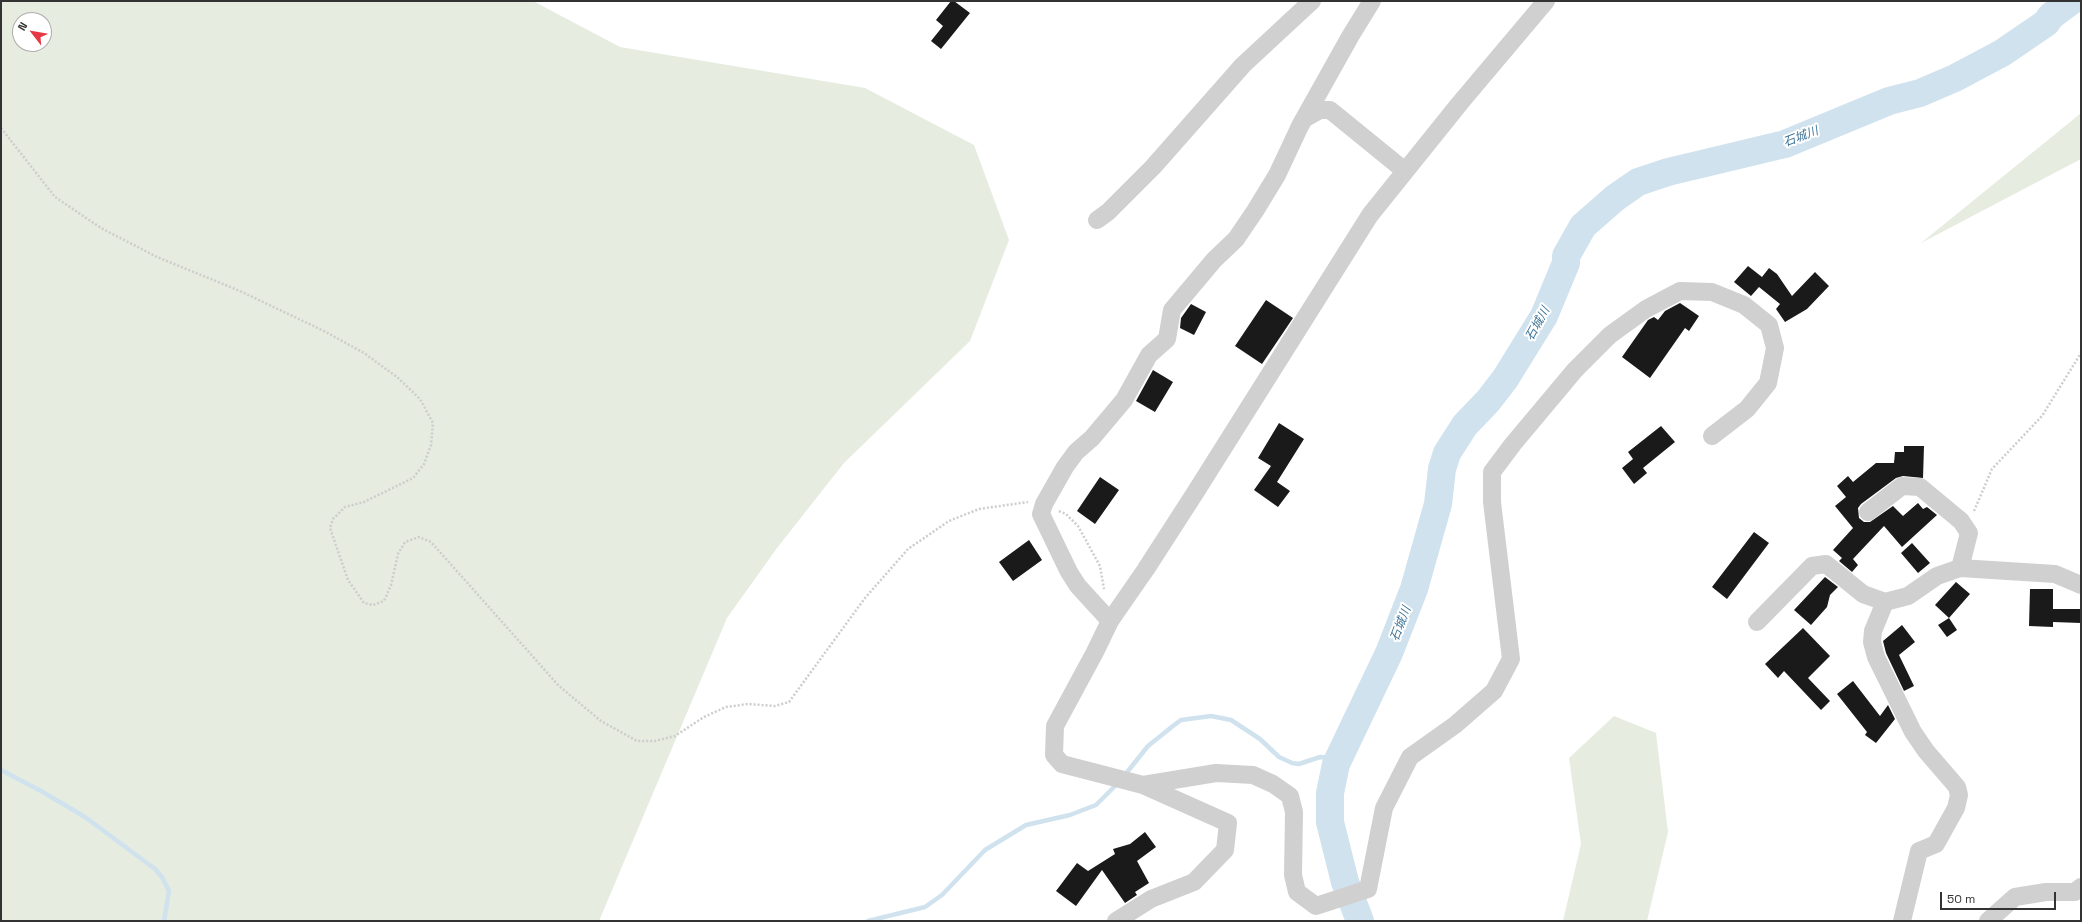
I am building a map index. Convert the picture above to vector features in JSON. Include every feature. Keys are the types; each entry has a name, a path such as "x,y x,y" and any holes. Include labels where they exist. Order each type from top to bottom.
{"street":[{"path":"1097,220 1108,212 1153,166 1243,65 1312,1"},
{"path":"1110,620 1078,586 1069,572 1042,514 1044,504 1065,467 1076,452 1092,438 1124,400 1149,355 1167,339 1172,310 1214,260 1236,239 1255,211 1277,175 1304,119 1351,35 1372,1"},
{"path":"1116,921 1151,899 1194,882 1225,850 1228,823 1143,785 1062,764 1054,755 1055,726 1095,652 1110,620 1146,569 1195,493 1370,215 1546,1"},
{"path":"1304,119 1320,110 1330,110 1405,171"},
{"path":"1143,785 1216,773 1253,775 1273,784 1290,796 1294,812 1293,875 1297,892 1316,906 1368,889 1384,808 1410,757 1455,725 1494,691 1511,660 1492,502 1492,472 1513,444 1575,370 1610,335 1646,309 1680,291 1712,292 1744,305 1769,325 1775,348 1768,383 1747,409 1712,436"},
{"path":"1868,512 1902,486 1920,487 1961,521 1969,533 1960,568"},
{"path":"1757,622 1812,566 1826,564 1863,594 1885,602 1908,596 1937,576 1960,568 2055,574 2081,585"},
{"path":"1885,602 1873,632 1872,642 1876,657 1913,732 1926,751 1957,787 1959,795 1956,808 1936,844 1919,851 1902,921"},
{"path":"1988,921 2015,898 2046,892 2079,894"}],"path":[{"path":"1,128 55,198 95,223 158,257 240,291 324,331 364,353 397,377 420,399 433,423 431,445 424,464 413,478 364,502 345,507 333,519 330,528 348,580 364,603 373,605 384,601 391,585 398,554 405,542 419,537 431,542 559,686 601,721 637,741 655,740 675,736 704,717 726,707 748,704 774,706 790,702 865,598 908,549 949,521 979,509 1020,502 1040,502 1066,514 1078,526 1100,566 1110,620"},
{"path":"1965,527 1981,497 1992,469 2042,416 2081,353"}],"shaded area":[{"path":"1,1 533,1 620,47 865,88 974,145 1009,240 970,341 844,463 777,548 727,618 599,921 1,921"},
{"path":"2081,113 2081,159 1921,243 2075,118"},
{"path":"1614,716 1656,733 1668,832 1647,921 1563,921 1581,844 1569,758"}],"building":[{"path":"951,1 954,1 970,13 941,49 931,41 943,26 936,20"},
{"path":"1748,266 1762,277 1769,268 1777,274 1792,296 1815,272 1829,286 1807,309 1785,322 1776,309 1780,304 1759,287 1751,296 1734,282"},
{"path":"1266,300 1293,318 1262,364 1235,346"},
{"path":"1680,303 1699,316 1689,331 1685,328 1650,378 1622,357 1648,320 1654,317 1658,320 1665,311"},
{"path":"1191,304 1206,312 1194,335 1180,328 1181,318"},
{"path":"1153,370 1173,382 1155,412 1136,401"},
{"path":"1279,423 1304,439 1277,482 1290,491 1278,507 1254,490 1271,466 1258,458"},
{"path":"1661,426 1675,442 1643,468 1647,473 1634,484 1622,468 1633,459 1628,452"},
{"path":"1904,446 1924,446 1923,478 1903,476 1896,478 1861,504 1858,508 1859,518 1864,522 1870,522 1893,506 1903,516 1918,503 1923,509 1927,507 1937,515 1902,547 1884,526 1853,559 1858,565 1852,572 1839,561 1842,558 1833,550 1853,528 1835,506 1846,497 1837,486 1848,476 1853,482 1876,463 1894,463 1895,452 1904,452"},
{"path":"1100,477 1119,490 1095,524 1077,511"},
{"path":"1754,532 1769,543 1727,599 1712,587"},
{"path":"1029,540 1042,560 1013,581 999,562"},
{"path":"1912,543 1930,563 1918,573 1901,553"},
{"path":"1825,577 1838,587 1830,595 1827,607 1811,625 1794,610"},
{"path":"1956,582 1970,594 1949,618 1935,605"},
{"path":"2030,589 2053,589 2053,609 2081,609 2081,623 2053,622 2053,627 2029,626"},
{"path":"1949,618 1957,630 1947,637 1938,625"},
{"path":"1902,625 1915,642 1899,655 1914,686 1904,691 1886,653 1883,641"},
{"path":"1803,628 1830,656 1808,678 1830,701 1821,710 1784,671 1778,678 1765,664"},
{"path":"1853,681 1880,716 1888,705 1895,719 1876,743 1865,735 1867,732 1837,694"},
{"path":"1145,832 1156,847 1137,861 1149,883 1135,892 1137,895 1125,903 1102,870 1076,906 1056,891 1077,863 1088,871 1115,854 1113,849 1130,844"}],"waterway":[{"name":"石城川","path":"1360,921 1345,882 1330,822 1330,793 1336,764 1389,653 1414,589 1438,504 1442,469 1447,453 1465,425 1488,401 1505,379 1544,316 1566,263 1566,256 1583,226 1615,198 1638,182 1668,172 1785,144 1889,101 1920,93 1955,78 2002,53 2046,23 2051,16 2071,1"},
{"path":"1124,776 1148,746 1181,720 1211,716 1231,720 1260,739 1279,757 1292,763 1299,764 1320,757 1339,758"},
{"path":"1,770 41,791 85,817 155,869 162,877 169,891 164,921"},
{"path":"868,921 925,907 942,895 985,850 1026,825 1070,815 1096,805 1118,783"}]}
